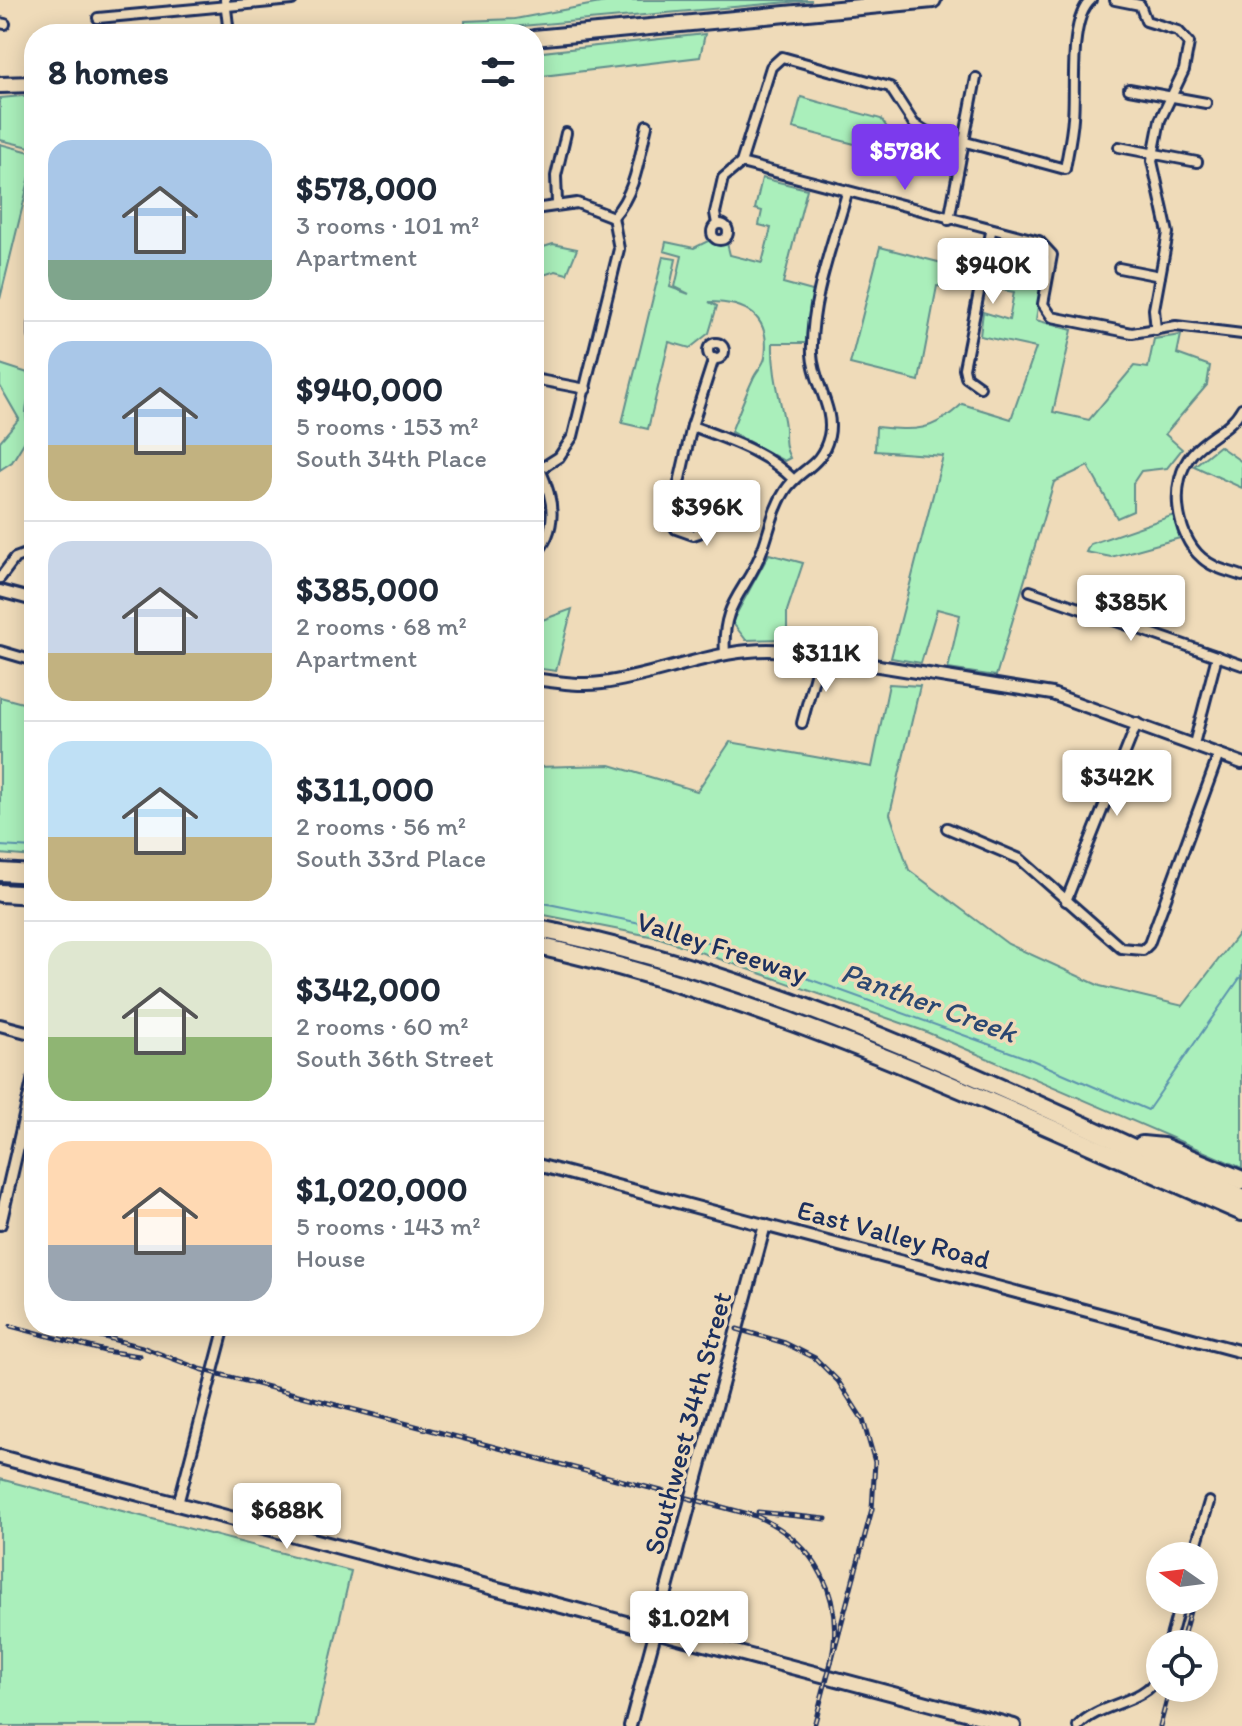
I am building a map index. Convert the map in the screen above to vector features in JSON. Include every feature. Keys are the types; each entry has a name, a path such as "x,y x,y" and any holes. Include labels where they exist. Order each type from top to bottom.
{"highway":[{"path":"0,872 24,873"},
{"path":"0,893 24,894"},
{"name":"Valley Freeway","path":"544,927 648,950 800,998 1242,1190"},
{"path":"544,928 642,954 809,1008 1242,1197"},
{"name":"Valley Freeway","path":"544,948 675,981 789,1019 1242,1212"},
{"path":"1142,1145 1163,1147 1242,1180"},
{"path":"1090,1148 1116,1166 1242,1223"}],"main road":[{"path":"544,37 933,0"},
{"path":"0,85 24,84"},
{"path":"0,1457 1014,1726"}],"street":[{"path":"98,18 292,0"},
{"path":"1115,0 1140,3 1146,21 1178,31 1187,38 1189,50 1184,70 1160,120 1153,154 1153,169 1168,225 1153,317 1156,330"},
{"path":"717,224 715,213 723,178 741,163 771,67 777,59 787,57 880,81 896,93 919,128 1065,169 1073,117 1076,47 1088,3"},
{"path":"225,4 228,24"},
{"path":"949,220 976,78"},
{"path":"1129,89 1206,103"},
{"path":"544,464 567,448 586,389 619,249 613,217 632,189 647,125"},
{"path":"557,203 556,176 566,133"},
{"path":"1119,147 1197,162"},
{"path":"741,163 991,232 1039,241 1049,250 1052,259 1043,304 1047,313 1059,320 1132,333 1176,326 1242,334"},
{"path":"725,654 723,632 728,612 757,561 775,510 794,480 817,462 829,435 827,408 817,383 812,345 826,270 847,193"},
{"path":"544,206 557,203 590,206 613,217"},
{"path":"980,387 966,377 964,368 991,232"},
{"path":"1119,268 1160,276"},
{"path":"672,513 692,426 714,358"},
{"path":"544,381 586,389"},
{"path":"1242,408 1225,428 1193,452 1181,470 1178,495 1185,535 1191,546 1213,566 1242,576"},
{"path":"692,426 746,447 772,461 794,480"},
{"path":"544,480 553,517 544,544"},
{"path":"0,578 15,558 24,555"},
{"path":"0,591 24,597"},
{"path":"1030,591 1242,665"},
{"path":"544,680 601,683 725,654 770,649 1052,694 1242,763"},
{"path":"0,651 24,658"},
{"path":"802,723 820,656"},
{"path":"1194,744 1217,656"},
{"path":"1066,901 1137,723"},
{"path":"947,828 1020,859 1121,948 1136,952 1149,944 1219,754"},
{"path":"0,1025 24,1031"},
{"path":"0,1224 24,1120"},
{"name":"East Valley Road","path":"544,1167 1242,1352"},
{"name":"Southwest 34th Street","path":"630,1726 765,1225"},
{"path":"178,1504 222,1336"},
{"path":"1197,1542 1209,1502"},
{"path":"1078,1726 1092,1716 1146,1691"}],"green space":[{"path":"616,0 812,0 543,24 465,24 465,21 515,19"},
{"path":"705,34 700,57 544,76 544,52"},
{"path":"24,96 24,146 0,140 0,98"},
{"path":"801,97 881,119 893,136 889,153 793,128"},
{"path":"0,144 24,150 24,201 0,299"},
{"path":"762,178 807,189 783,283 816,292 806,343 773,343 786,448 790,458 784,461 731,432 754,376 764,360 766,343 760,322 753,314 734,305 709,302 717,306 709,333 690,348 669,342 648,429 622,423 663,257 676,259 670,287 689,294 675,287 682,256 664,251 666,242 694,248 710,240 727,243 730,255 762,263 771,228 759,225 762,211 755,209"},
{"path":"1005,241 1037,246 1045,255 1036,320 1072,330 1053,412 1089,420 1134,366 1148,368 1154,339 1181,335 1177,354 1210,366 1207,385 1165,434 1182,449 1167,468 1141,471 1133,483 1133,511 1117,518 1088,466 1054,482 996,676 948,669 960,615 937,609 921,663 891,658 943,456 875,451 876,427 923,428 942,420 962,404 1011,419 1036,348 980,336 983,312 1009,320 1014,292 986,287 994,248"},
{"path":"553,244 577,249 567,274 556,271 544,275 544,247"},
{"path":"880,247 973,271 968,290 937,286 919,381 850,364"},
{"path":"0,364 24,372 24,442 12,462 0,470 0,441 19,419 0,386"},
{"path":"1219,446 1242,462 1242,488 1194,466"},
{"path":"1174,515 1180,538 1111,557 1086,552 1090,544"},
{"path":"769,554 803,563 787,611 787,639 746,640 732,622"},
{"path":"572,609 556,671 544,669 544,619"},
{"path":"889,684 920,686 890,814 909,870 1008,944 1100,986 1183,1006 1242,929 1242,1168 924,1031 660,938 544,915 544,767 610,765 697,791 730,742 872,767"},
{"path":"0,697 24,703 24,856 0,854"},
{"path":"0,1479 351,1571 315,1726 0,1726"}],"waterway":[{"name":"Panther Creek","path":"0,846 24,847"},
{"name":"Panther Creek","path":"544,903 674,930 1032,1060 1148,1110 1242,975"}],"railway":[{"path":"11,1326 24,1329"},
{"path":"737,1329 785,1343 815,1358 838,1381 863,1420 875,1462 872,1509 814,1726"},
{"path":"49,1336 105,1351 140,1356"},
{"path":"101,1336 142,1347 200,1369 756,1516 795,1541 822,1575 834,1616 831,1662"},
{"path":"758,1512 826,1519"},
{"path":"1185,1630 1189,1614"},
{"path":"1160,1726 1166,1702"}]}
